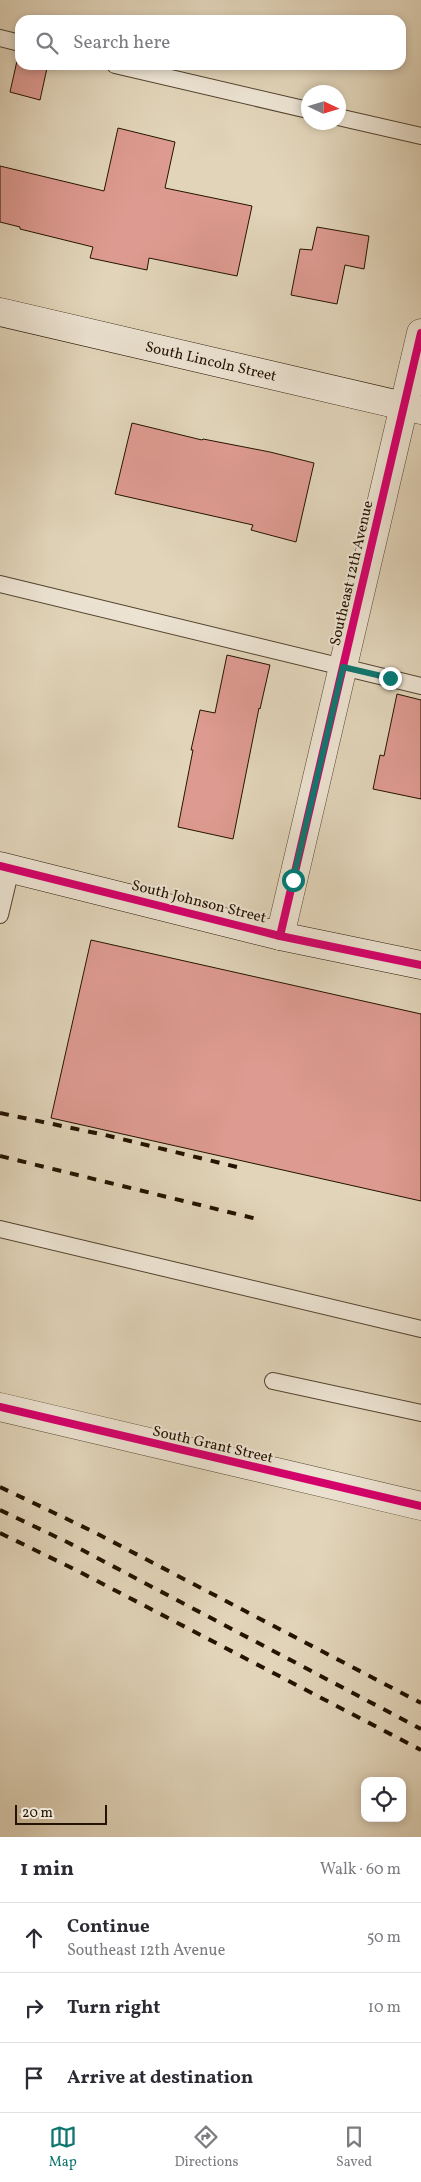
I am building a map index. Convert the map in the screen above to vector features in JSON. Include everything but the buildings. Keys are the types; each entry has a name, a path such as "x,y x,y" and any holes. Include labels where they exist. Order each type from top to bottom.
{"street":[{"name":"South Lincoln Street","path":"0,312 412,408"},
{"name":"Southeast 12th Avenue","path":"280,936 343,667 412,408 421,333"},
{"name":"South Johnson Street","path":"6,867 280,936 421,965"},
{"name":"South Grant Street","path":"0,1407 421,1506"}],"lane":[{"path":"0,38 15,42"},
{"path":"136,70 301,108"},
{"path":"346,119 421,136"},
{"path":"0,584 421,686"},
{"path":"0,915 6,867"},
{"path":"0,1229 421,1329"},
{"path":"273,1381 421,1413"}],"railway":[{"path":"0,1113 105,1135 237,1167"},
{"path":"0,1156 257,1219"},
{"path":"0,1487 92,1531 421,1703"},
{"path":"0,1510 69,1543 421,1729"},
{"path":"0,1533 78,1571 421,1750"}],"cycle path":[{"path":"280,936 421,333"},
{"path":"0,866 280,936 421,965"},
{"path":"0,1407 421,1506"}],"route":[{"path":"293,880 343,667 390,678"}]}
